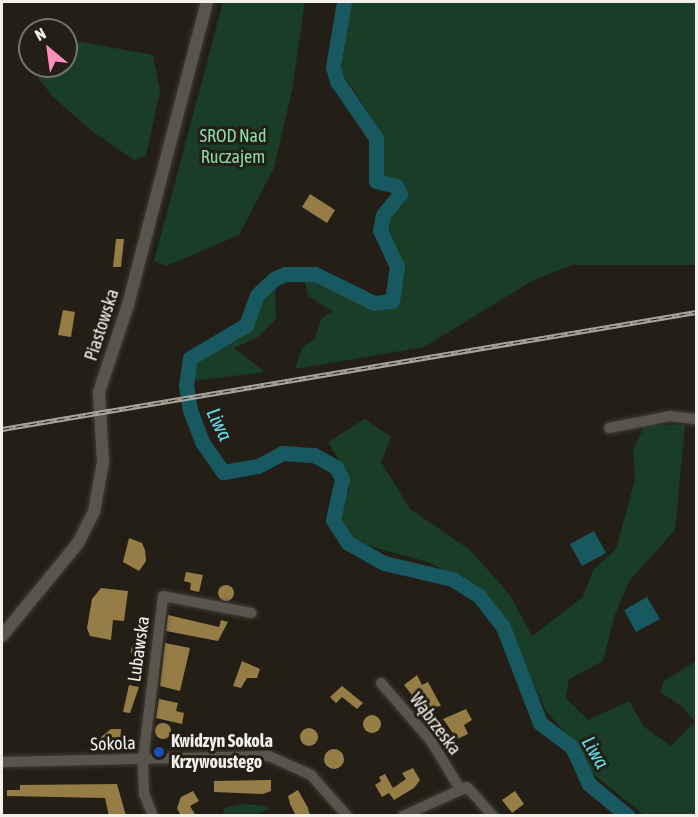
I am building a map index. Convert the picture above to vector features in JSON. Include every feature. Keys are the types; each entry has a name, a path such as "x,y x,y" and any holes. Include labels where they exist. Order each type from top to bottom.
{"street":[{"name":"Piastowska","path":"2,636 78,543 94,512 104,462 99,392 128,308 207,2"},
{"path":"609,428 670,416 696,419"},
{"name":"Lubawska","path":"143,760 163,596 251,613"},
{"name":"Wąbrzeska","path":"381,683 431,741 459,787 473,789 493,816"},
{"name":"Sokola","path":"2,762 143,760 252,754 278,758 312,776 347,816"},
{"path":"143,760 144,794 153,816"},
{"path":"403,816 459,787"}],"green space":[{"name":"SROD Nad Ruczajem","path":"223,2 305,2 292,90 274,168 239,235 166,266 154,261"},
{"path":"351,2 696,2 696,265 572,265 532,281 424,347 295,369 302,348 315,338 321,319 333,311 308,296 304,277 341,289 364,307 390,308 398,302 401,266 385,226 406,200 400,181 382,179 383,135 341,71"},
{"path":"78,41 153,55 160,91 146,156 134,160 92,131 52,96 38,78 78,78"},
{"path":"275,286 276,319 258,337 234,348 265,372 193,381 196,361 219,343 240,337 255,322 262,297"},
{"path":"365,419 391,437 381,462 410,509 470,550 510,595 532,636 583,597 593,570 616,549 635,480 633,449 645,425 685,425 675,530 630,580 614,617 603,661 569,679 566,698 588,720 629,701 644,727 671,746 695,722 683,707 660,692 664,681 696,661 696,815 644,815 591,772 581,750 546,711 503,617 471,584 428,562 357,543 341,518 339,505 349,492 348,475 328,442"},
{"path":"242,804 267,806 268,809 257,815 223,815 224,808"}],"water":[{"path":"594,531 606,553 582,566 570,544"},
{"path":"647,597 660,619 636,632 624,610"}],"building":[{"path":"310,194 335,210 327,223 302,207"},
{"path":"116,239 124,239 121,267 113,267"},
{"path":"63,310 75,312 71,337 58,335"},
{"path":"129,538 142,543 145,550 146,561 139,571 123,562"},
{"path":"186,572 203,575 199,592 190,590 191,583 184,581"},
{"path":"226,585 234,593 226,601 218,593"},
{"path":"101,588 128,591 124,621 113,620 111,640 90,636 87,628 92,599"},
{"path":"168,615 219,627 221,620 228,622 218,641 166,631"},
{"path":"139,643 145,645 147,651 145,657 139,659 133,657 131,651 133,645"},
{"path":"165,643 190,648 180,691 160,686"},
{"path":"242,661 260,669 257,678 247,678 241,688 233,686"},
{"path":"417,675 422,685 428,682 441,706 424,708 404,685"},
{"path":"129,685 139,687 130,713 123,712"},
{"path":"342,686 363,703 357,709 342,697 336,703 330,697"},
{"path":"159,699 178,703 176,711 184,713 182,724 156,718"},
{"path":"466,709 472,720 464,725 468,734 457,739 443,719"},
{"path":"372,715 378,718 381,724 378,730 372,733 366,730 363,724 366,718"},
{"path":"163,723 169,725 171,731 169,737 163,739 157,737 155,731 157,725"},
{"path":"305,728 313,728 318,733 316,744 305,746 300,741 300,733"},
{"path":"111,729 121,729 120,746 101,747 101,737"},
{"path":"334,749 341,752 344,759 341,766 334,769 327,766 324,759 327,752"},
{"path":"413,768 420,780 414,788 394,800 389,793 382,797 375,785 381,781 379,777 385,774 393,788 406,779 402,773"},
{"path":"271,780 271,791 263,794 214,792 214,781"},
{"path":"117,784 126,816 109,816 105,798 7,796 7,790 20,790 20,785"},
{"path":"298,790 310,816 296,816 290,804 288,796"},
{"path":"193,791 199,801 190,806 196,816 181,816 177,808 181,797"},
{"path":"515,791 524,804 512,813 502,800"}],"waterway":[{"name":"Liwa","path":"344,2 333,67 337,81 376,138 376,181 396,186 400,194 383,215 380,230 397,266 392,301 374,303 315,274 285,274 274,279 257,295 246,325 190,358 186,385 190,410 202,442 223,472 258,466 282,453 314,455 336,467 342,479 333,520 348,543 384,563 452,579 479,596 503,627 540,723 572,747 589,784 628,816"}],"railway":[{"path":"2,429 696,312"}],"place":[{"name":"Kwidzyn Sokola Krzywoustego","path":"159,752"}]}
